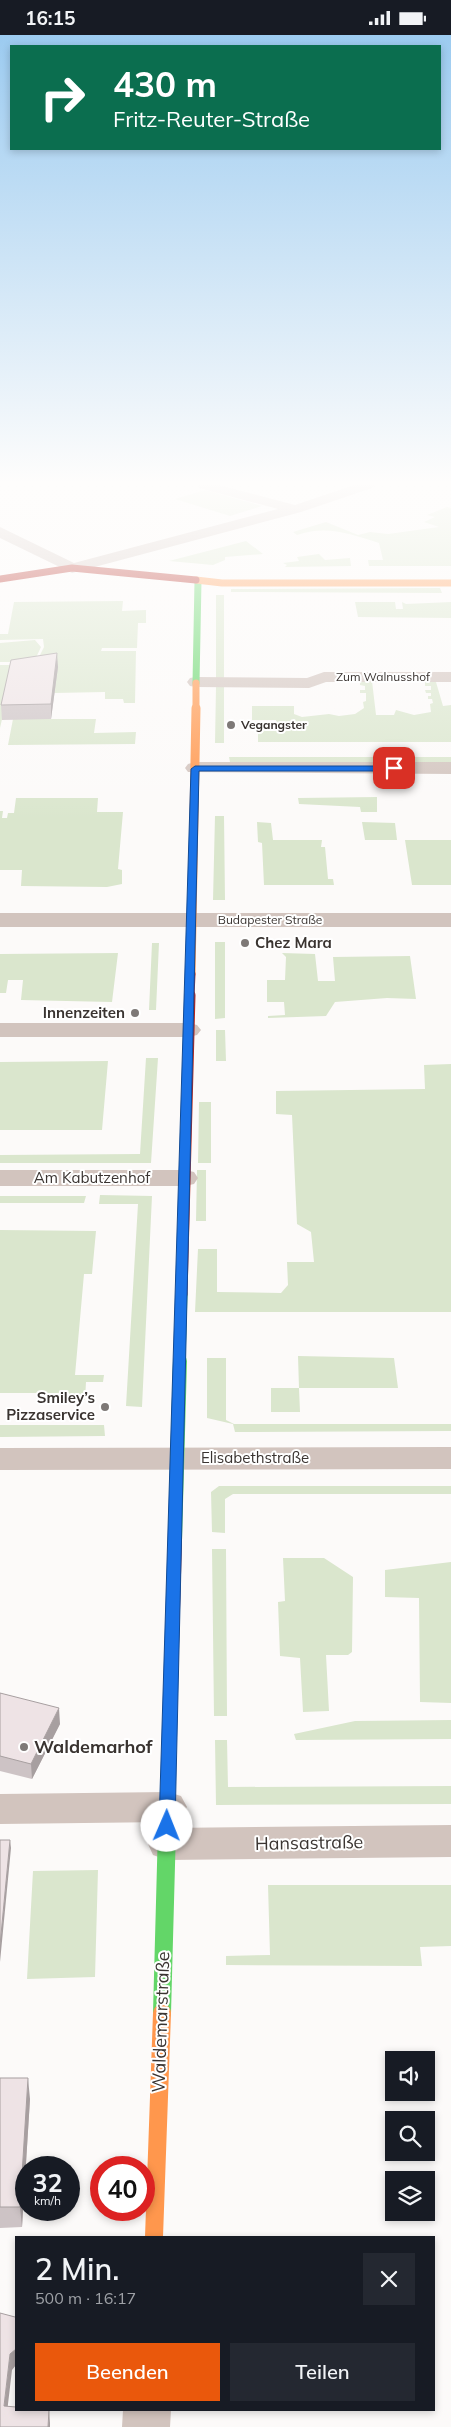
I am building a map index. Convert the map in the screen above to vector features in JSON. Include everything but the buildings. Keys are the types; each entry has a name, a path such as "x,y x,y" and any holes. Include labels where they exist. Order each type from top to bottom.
{"street":[{"name":"Waldemarstraße","path":"154,2236 167,1844 192,920 198,597"},
{"name":"Zum Walnusshof","path":"196,682 309,683 324,677 451,677"},
{"path":"195,769 451,768"},
{"name":"Budapester Straße","path":"0,920 451,920"},
{"path":"0,1030 189,1030"},
{"name":"Am Kabutzenhof","path":"0,1178 185,1178"},
{"name":"Elisabethstraße","path":"0,1459 451,1458"},
{"path":"0,1809 168,1807"},
{"name":"Hansastraße","path":"167,1844 451,1841"},
{"path":"146,2427 147,2411"}],"green space":[{"path":"216,597 224,597 224,680 216,680"},
{"path":"123,601 122,611 146,610 146,623 138,623 137,648 102,648 101,651 136,651 135,703 124,703 123,699 105,699 105,692 54,693 12,675 0,728 0,665 35,665 44,647 43,639 0,640 0,634 8,634 14,602"},
{"path":"355,602 395,602 396,609 403,609 402,602 406,604 451,602 451,618 358,617"},
{"path":"35,640 41,647 34,662 0,662 0,643"},
{"path":"372,681 376,715 394,715 396,710 414,715 431,712 430,704 433,703 432,699 428,699 428,696 431,696 431,693 426,693 425,690 431,690 431,686 425,686 425,682 436,682 443,706 451,705 451,742 258,742 258,727 276,727 276,720 252,720 252,706 294,706 294,714 302,717 355,714 364,708 363,702 366,701 366,693 360,693 360,690 365,690 365,686 360,685 360,682"},
{"path":"216,686 224,686 224,743 215,743"},
{"path":"13,719 96,719 94,733 136,732 135,744 8,745"},
{"path":"229,757 451,757 451,764 230,762"},
{"path":"377,797 377,812 361,812 360,807 299,804 298,798"},
{"path":"16,798 98,798 97,812 123,812 118,869 122,870 122,884 107,887 21,886 22,870 0,870 0,811 3,811 2,818 7,818 8,813 14,813"},
{"path":"215,816 224,816 225,900 213,900"},
{"path":"257,822 271,823 273,840 322,840 321,847 325,847 328,879 333,879 334,885 264,885 262,843 258,842"},
{"path":"362,822 395,823 397,840 365,840"},
{"path":"405,840 451,840 451,885 412,885"},
{"path":"215,942 225,942 225,1018 215,1019"},
{"path":"152,943 159,943 156,1010 149,1010"},
{"path":"118,953 112,1002 21,1000 23,980 8,980 6,993 0,993 0,954"},
{"path":"282,953 315,954 318,981 335,981 333,957 410,956 416,999 387,998 335,1002 326,1016 268,1018 268,1016 285,1015 284,1002 267,1002 267,980 285,980 286,957"},
{"path":"216,1030 225,1030 226,1061 216,1061"},
{"path":"146,1058 158,1058 151,1163 0,1163 0,1155 140,1154"},
{"path":"108,1061 102,1130 0,1130 0,1062"},
{"path":"451,1064 451,1312 195,1312 198,1249 217,1249 217,1292 281,1293 288,1285 287,1262 314,1262 311,1232 297,1224 292,1115 276,1114 276,1091 425,1089 424,1065"},
{"path":"199,1102 211,1102 211,1163 198,1163"},
{"path":"197,1170 206,1170 206,1221 196,1221"},
{"path":"100,1195 152,1196 142,1407 126,1406 138,1204 99,1204"},
{"path":"0,1196 86,1196 84,1203 0,1203"},
{"path":"0,1230 96,1231 92,1274 84,1274 75,1375 104,1375 103,1382 86,1382 85,1400 68,1400 69,1393 0,1393"},
{"path":"298,1356 394,1358 398,1388 299,1388"},
{"path":"207,1358 226,1358 226,1420 234,1424 451,1424 451,1431 235,1432 233,1424 207,1418"},
{"path":"271,1388 299,1388 300,1412 271,1412"},
{"path":"0,1425 104,1425 105,1436 0,1437"},
{"path":"219,1486 451,1486 451,1494 233,1494 225,1499 225,1533 212,1532 211,1492"},
{"path":"212,1549 226,1549 227,1716 214,1716"},
{"path":"283,1558 324,1558 353,1577 352,1652 348,1655 326,1655 329,1711 303,1712 300,1658 280,1656 278,1602 285,1601"},
{"path":"451,1562 451,1703 420,1702 419,1598 385,1597 385,1570"},
{"path":"451,1720 451,1739 296,1740 294,1734 355,1721"},
{"path":"215,1740 227,1740 228,1787 451,1786 451,1804 216,1805"},
{"path":"98,1870 95,1977 27,1979 33,1871"},
{"path":"268,1885 451,1885 451,1946 420,1947 422,1966 226,1965 226,1956 270,1955"}],"traffic: fast":[{"path":"196,683 198,597"},
{"path":"175,1540 182,1294"},
{"path":"162,2013 168,1783"}],"traffic: slow":[{"path":"191,974 196,683"},
{"path":"154,2236 162,2013"}],"traffic: jam":[{"path":"182,1294 191,974"},
{"path":"168,1783 175,1540"}],"place":[{"name":"Vegangster","path":"231,725"},
{"name":"Chez Mara","path":"245,943"},
{"name":"Innenzeiten","path":"135,1013"},
{"name":"Smiley’s Pizzaservice","path":"105,1407"},
{"name":"Waldemarhof","path":"24,1747"}],"route":[{"path":"167,1826 195,769 394,768"}]}
